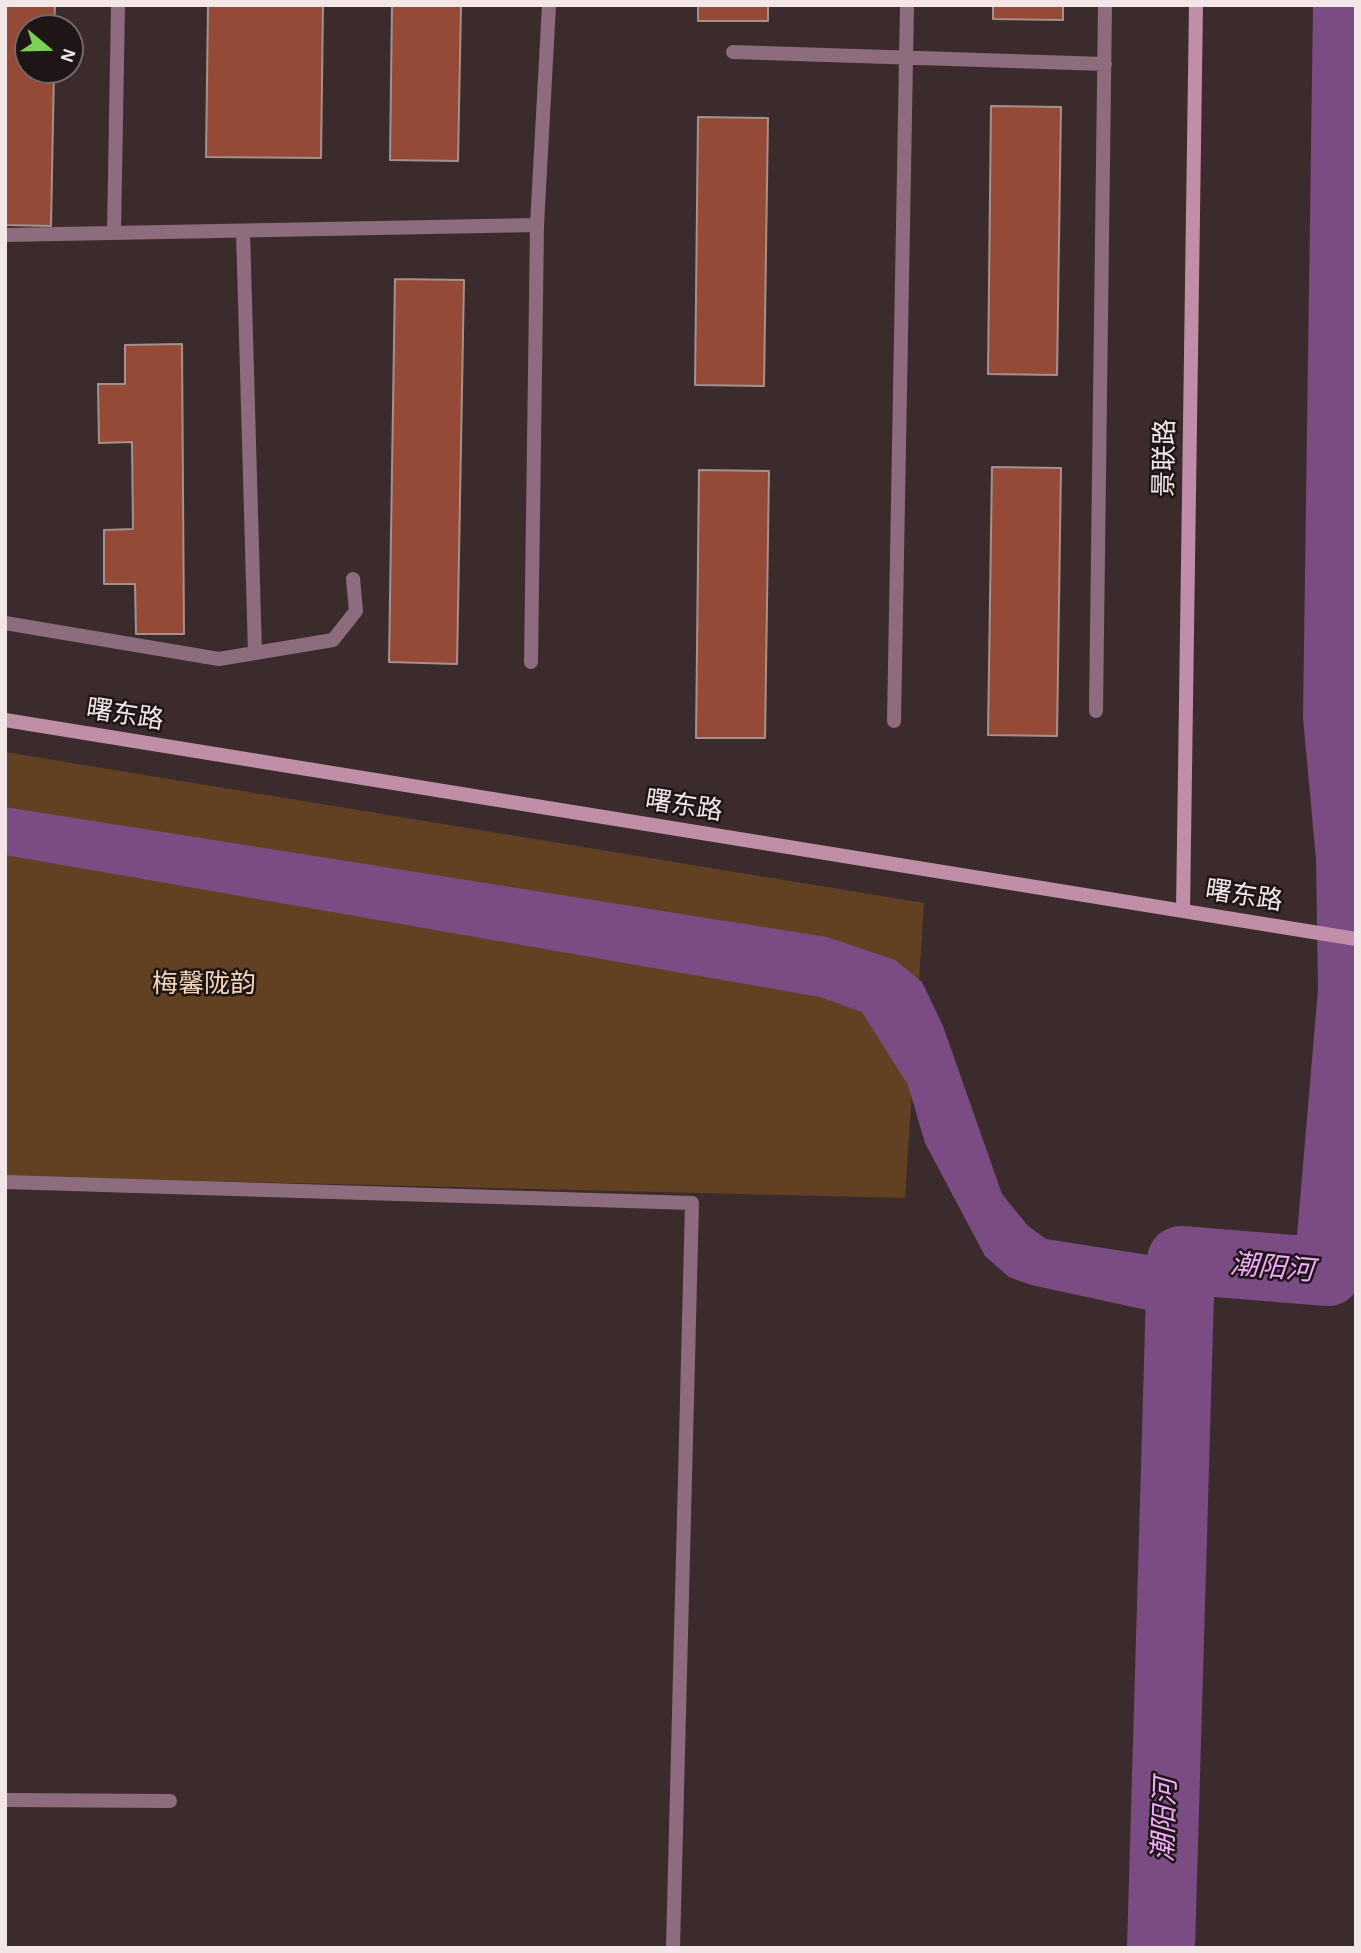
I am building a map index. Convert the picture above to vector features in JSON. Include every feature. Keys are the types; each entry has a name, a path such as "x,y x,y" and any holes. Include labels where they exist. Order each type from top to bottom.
{"street":[{"path":"114,233 118,5"},
{"path":"531,662 537,225 549,5"},
{"path":"894,721 907,5"},
{"path":"1096,711 1105,5"},
{"name":"景联路","path":"1183,911 1196,5"},
{"path":"733,52 1105,64"},
{"path":"5,235 537,225"},
{"path":"243,231 255,653"},
{"path":"5,623 219,659 333,640 356,611 353,579"},
{"name":"曙东路","path":"5,720 1356,939"},
{"path":"5,1182 692,1203 673,1948"},
{"path":"5,1800 170,1801"}],"green space":[{"name":"梅馨陇韵","path":"5,752 924,903 905,1198 5,1176"}],"shaded area":[{"path":"5,807 827,937 895,960 922,982 943,1026 1002,1194 1028,1226 1046,1239 1181,1260 1179,1317 1031,1285 1009,1277 985,1256 925,1143 908,1085 862,1012 820,997 5,855"}],"building":[{"path":"5,5 55,5 55,14 14,14 14,84 54,84 51,226 5,225"},
{"path":"208,5 323,5 321,158 206,157"},
{"path":"392,5 461,5 458,161 390,160"},
{"path":"698,5 768,5 768,21 698,21"},
{"path":"993,5 1063,5 1063,20 993,19"},
{"path":"991,106 1061,107 1057,375 988,374"},
{"path":"698,117 768,118 764,386 695,385"},
{"path":"395,279 464,280 457,664 389,662"},
{"path":"182,344 184,634 136,634 135,584 104,584 104,530 133,529 132,442 99,443 98,384 125,384 125,345"},
{"path":"992,467 1061,468 1057,736 988,735"},
{"path":"699,470 769,471 765,738 696,738"}],"waterway":[{"name":"潮阳河","path":"1161,1948 1181,1260 1328,1272 1352,991 1350,858 1337,716 1347,5"}]}
